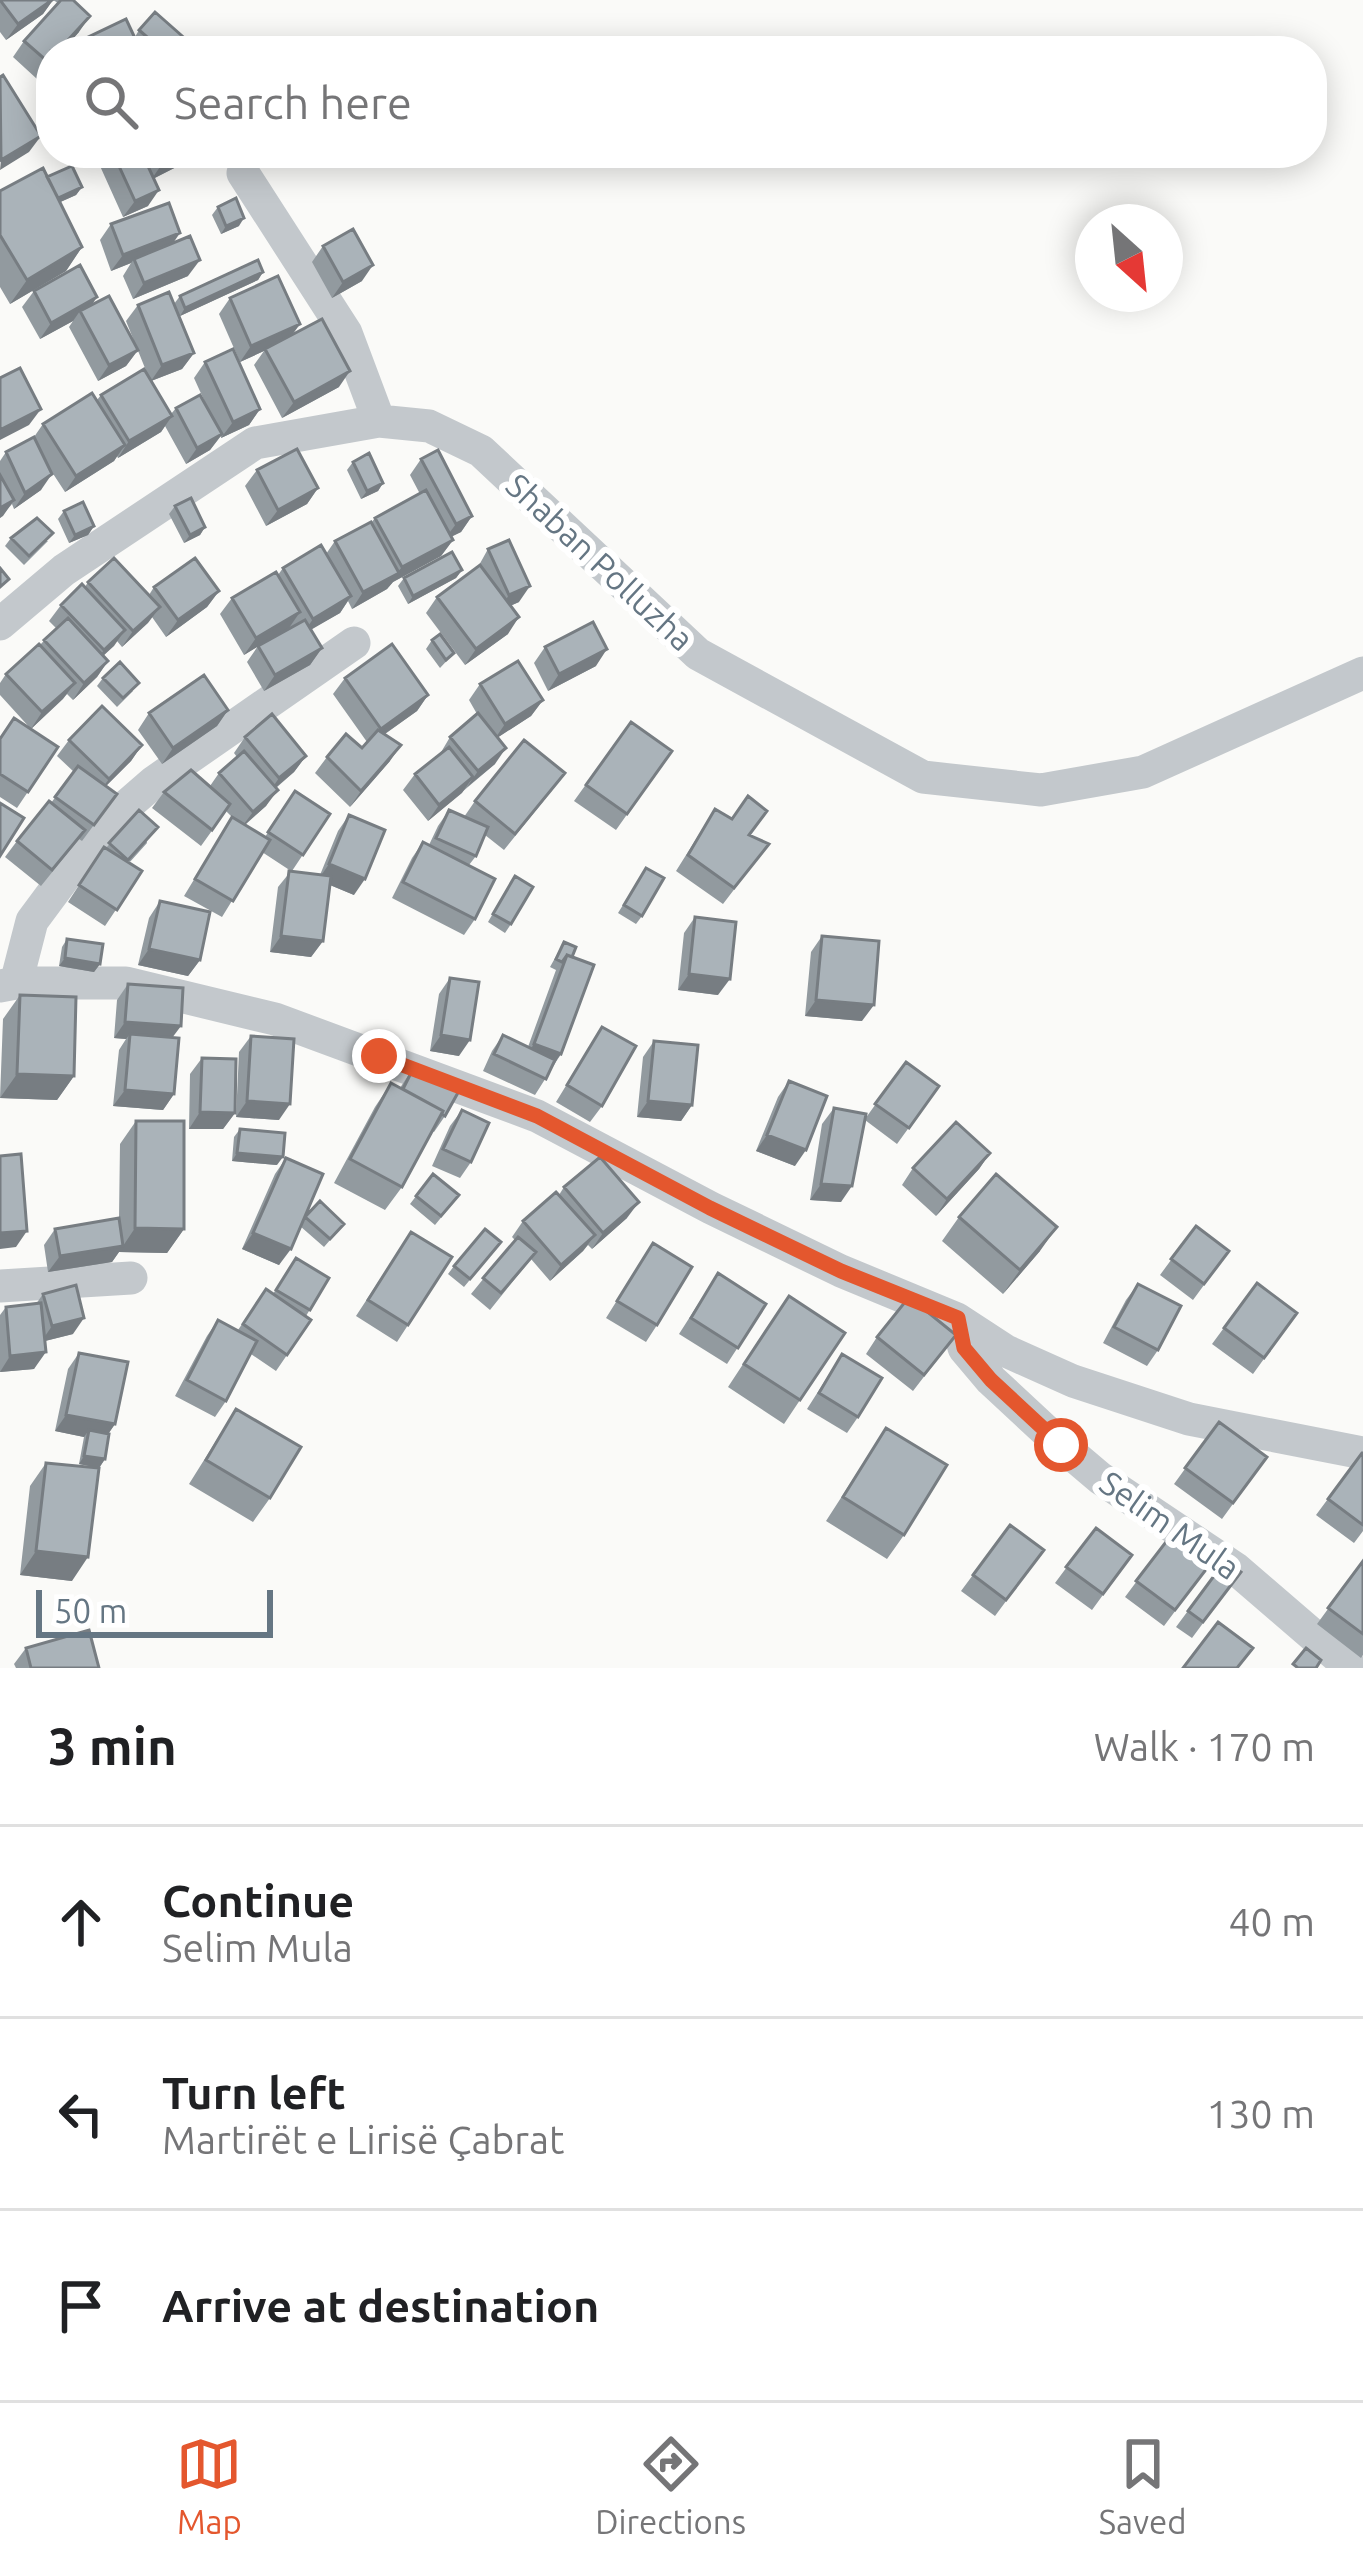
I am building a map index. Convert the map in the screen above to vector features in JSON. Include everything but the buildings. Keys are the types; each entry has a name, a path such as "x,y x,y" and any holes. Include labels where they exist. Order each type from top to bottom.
{"street":[{"path":"243,173 346,333 379,421"},
{"name":"Shaban Polluzha","path":"0,624 64,570 255,442 379,421 429,426 481,451 698,654 923,777 1041,790 1143,772 1363,673"},
{"path":"354,644 154,782 101,828 32,921 8,984 126,983 275,1019 537,1116 710,1208 841,1271 958,1318 1006,1351 1073,1381 1189,1419 1363,1453"},
{"path":"0,1286 131,1277"},
{"name":"Selim Mula","path":"958,1318 964,1348 1061,1445 1100,1478 1236,1569 1351,1668"}],"route":[{"path":"379,1056 537,1116 841,1271 958,1318 964,1348 1061,1445"}]}
